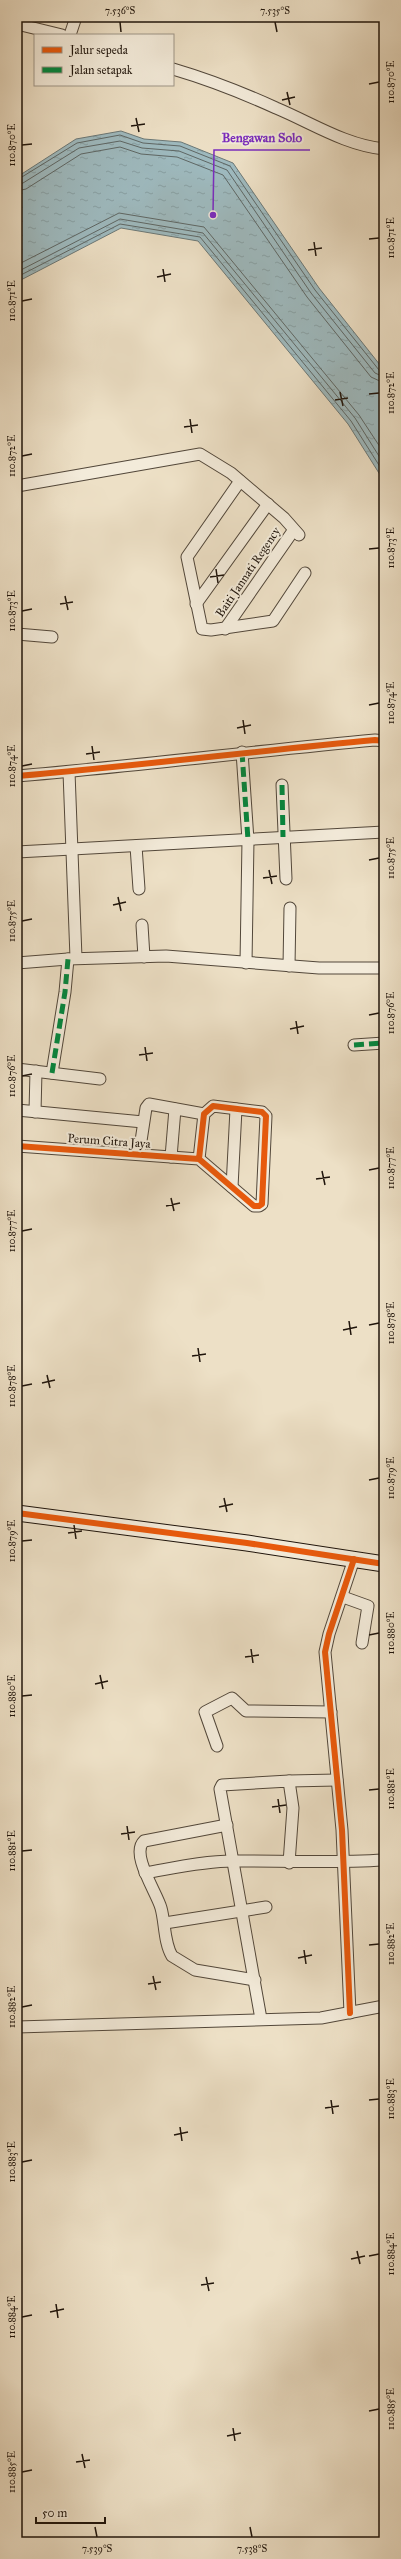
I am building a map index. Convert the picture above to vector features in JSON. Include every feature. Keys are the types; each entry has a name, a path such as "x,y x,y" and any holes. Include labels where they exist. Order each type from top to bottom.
{"street":[{"path":"70,34 76,17"},
{"path":"17,24 58,34"},
{"path":"174,69 275,107 347,141 364,147 384,149"},
{"name":"Baiti Jannati Regency","path":"17,486 92,475 194,454 208,457 232,473 284,518 296,533 225,628"},
{"name":"Baiti Jannati Regency","path":"240,481 187,557 202,629 206,631 273,621 305,573"},
{"name":"Baiti Jannati Regency","path":"196,604 268,504"},
{"path":"17,634 52,637"},
{"path":"17,776 69,772 242,752 374,740 384,741"},
{"path":"242,752 248,840 246,963"},
{"path":"52,1073 72,958 72,849 69,772"},
{"path":"282,785 283,837 286,879"},
{"path":"17,852 384,832"},
{"path":"136,846 139,889"},
{"path":"289,966 290,908"},
{"path":"142,925 144,957"},
{"path":"17,963 72,958 144,957 208,958 246,963 289,966 384,968"},
{"path":"354,1045 384,1043"},
{"path":"17,1069 36,1070 100,1079"},
{"path":"35,1112 36,1070"},
{"name":"Perum Citra Jaya","path":"139,1154 143,1122 146,1108 149,1104 204,1114"},
{"path":"213,1106 236,1109 262,1112 266,1116 262,1204 254,1206 199,1159 204,1114 213,1106"},
{"path":"171,1157 175,1109"},
{"path":"232,1187 236,1109"},
{"name":"Perum Citra Jaya","path":"17,1110 143,1122"},
{"name":"Perum Citra Jaya","path":"17,1146 199,1159"},
{"path":"17,1513 384,1564"},
{"path":"350,2012 343,1902 343,1863 326,1644 343,1597 354,1559"},
{"path":"343,1597 368,1606 362,1643"},
{"path":"217,1746 205,1712 232,1698 236,1700 246,1711 331,1712"},
{"path":"261,2019 243,1911 220,1789 222,1785 337,1780"},
{"path":"289,1781 293,1808 289,1863"},
{"path":"227,1825 144,1841 141,1852 145,1873 159,1902 165,1923 169,1951 182,1964 211,1974 254,1980"},
{"path":"145,1873 195,1864 234,1861 343,1863 384,1860"},
{"path":"165,1923 266,1907"},
{"path":"17,2026 321,2018 384,2006"}],"water":[{"path":"121,131 144,139 181,142 233,163 319,288 384,370 384,481 348,424 198,241 121,228 17,282 17,177 76,139"}],"marked path":[{"path":"242,752 248,840"},
{"path":"282,785 283,837"},
{"path":"52,1073 65,992 68,959"},
{"path":"354,1045 384,1043"}],"cycle path":[{"path":"17,776 375,740 384,741"},
{"path":"17,1146 199,1159 254,1206 259,1206 262,1204 266,1116 262,1112 213,1106 204,1114 199,1159"},
{"path":"17,1513 247,1543 384,1564"},
{"path":"350,2013 342,1830 325,1652 329,1634 354,1559"}],"place":[{"name":"Bengawan Solo","path":"213,215"}]}
